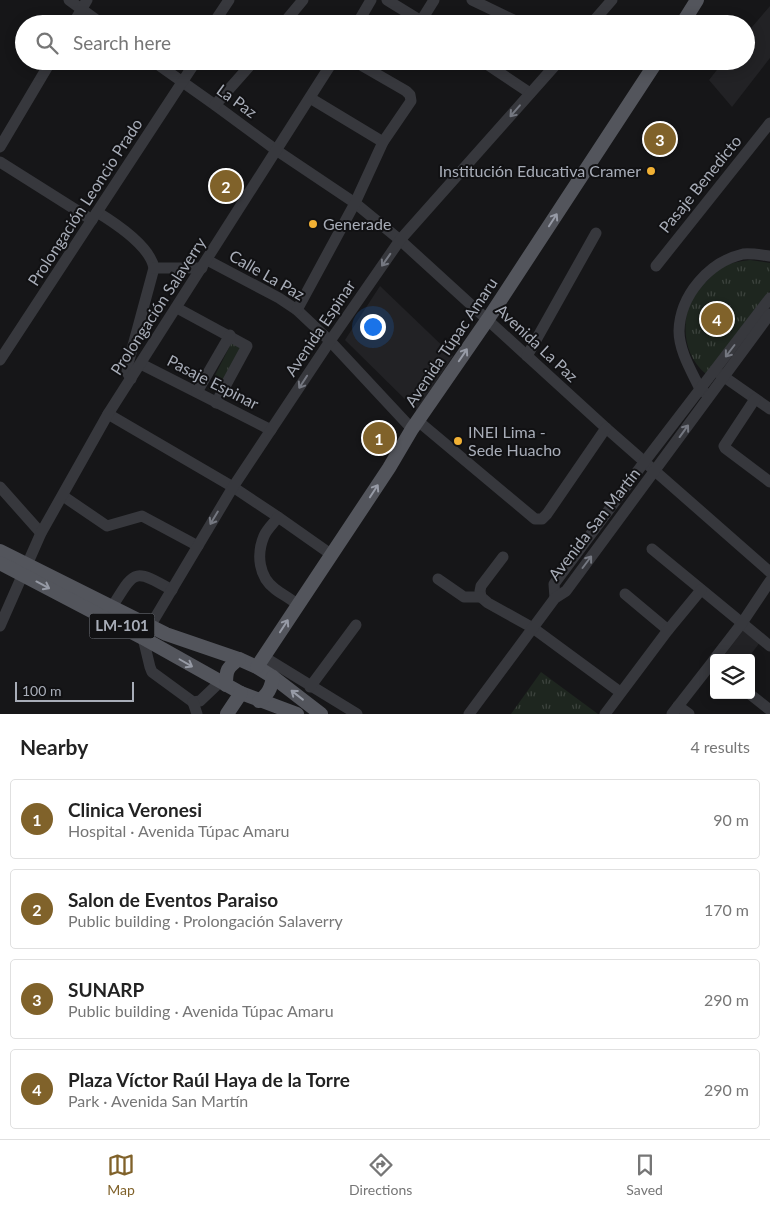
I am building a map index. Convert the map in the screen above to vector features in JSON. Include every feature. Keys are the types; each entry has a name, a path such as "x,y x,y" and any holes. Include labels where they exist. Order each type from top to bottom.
{"main road":[{"path":"688,15 697,0"},
{"name":"Avenida Túpac Amaru","path":"260,662 651,70"},
{"name":"LM-101","path":"0,551 25,570 147,632 166,634 239,658 260,662 273,677 321,714"},
{"name":"LM-101","path":"0,563 25,570 112,607 223,684 259,701 297,714"},
{"path":"223,684 226,671 239,658"},
{"path":"259,701 267,695 271,688 273,677"},
{"path":"227,714 241,693"}],"street":[{"path":"68,0 84,4 94,15"},
{"path":"219,15 229,0"},
{"path":"227,15 236,0"},
{"path":"290,15 303,0"},
{"path":"362,15 371,0"},
{"path":"387,0 412,15"},
{"path":"427,15 434,0"},
{"path":"472,0 503,15"},
{"path":"599,15 612,0"},
{"path":"78,15 84,4"},
{"path":"0,148 46,70"},
{"name":"La Paz","path":"165,70 276,150"},
{"name":"Prolongación Leoncio Prado","path":"180,81 185,70"},
{"name":"Prolongación Leoncio Prado","path":"0,360 189,70"},
{"path":"215,105 246,70"},
{"name":"Prolongación Salaverry","path":"0,626 41,533 64,496 108,414 327,70"},
{"path":"297,310 355,203 384,142 411,101 410,95 406,91 370,70"},
{"path":"496,70 530,93"},
{"name":"Avenida Espinar","path":"147,632 233,487 400,240 550,70"},
{"path":"310,98 384,142"},
{"name":"Pasaje Benedicto","path":"656,266 770,123"},
{"name":"Avenida La Paz","path":"276,150 355,203 400,240 606,428 768,566"},
{"path":"0,162 92,216 114,223 150,258 154,268 128,364 127,372 131,379"},
{"name":"Prolongación Leoncio Prado","path":"0,348 92,216"},
{"path":"527,356 596,233"},
{"path":"705,392 683,351 679,332 682,311 692,290 706,274 723,262 745,254 770,256"},
{"path":"154,268 204,264"},
{"name":"Calle La Paz","path":"204,264 279,298 297,310 415,425 535,519 542,519 547,514 606,428"},
{"name":"Avenida San Martín","path":"770,298 715,370 705,392 656,470 566,591 555,598 554,584 645,461 705,392 725,377 770,314"},
{"path":"176,308 230,335 247,347 216,402"},
{"path":"197,392 230,335"},
{"name":"Pasaje Espinar","path":"140,364 271,430"},
{"path":"715,370 770,409"},
{"path":"755,398 724,446 770,482"},
{"path":"108,414 233,487 332,555"},
{"path":"0,487 41,533"},
{"path":"64,496 107,526 142,516 198,546"},
{"path":"278,517 264,535 260,551 260,564 264,577 274,589 298,605"},
{"path":"652,549 770,646"},
{"path":"481,597 481,586 503,556"},
{"path":"112,607 131,578 136,575 144,576 172,590"},
{"path":"438,578 464,596 481,597 488,603 533,628 620,692"},
{"path":"719,654 770,581"},
{"path":"605,714 668,630 701,590"},
{"path":"625,594 668,630"},
{"path":"468,714 555,598"},
{"path":"310,687 356,625"},
{"path":"147,632 152,672 193,702 197,714"},
{"path":"260,662 310,687 357,714"},
{"path":"689,714 675,710 710,666"},
{"path":"193,702 200,701 223,684"},
{"path":"755,698 770,710"}],"shaded area":[{"path":"770,6 770,58 732,107 709,80 717,70 755,70 755,24"},
{"path":"380,286 453,356 417,411 345,340"},
{"path":"744,629 761,641 751,654 725,654"}],"green space":[{"path":"750,260 770,263 770,291 706,374 692,357 688,347 686,325 690,303 695,293 720,268"},
{"path":"232,342 244,348 221,394 208,389"},
{"path":"541,672 598,714 511,714"}],"place":[{"name":"SUNARP","path":"660,139"},
{"name":"Institución Educativa Cramer","path":"651,171"},
{"name":"Salon de Eventos Paraiso","path":"226,186"},
{"name":"Generade","path":"313,224"},
{"name":"Plaza Víctor Raúl Haya de la Torre","path":"717,319"},
{"name":"Clinica Veronesi","path":"379,438"},
{"name":"INEI Lima - Sede Huacho","path":"458,441"}]}
